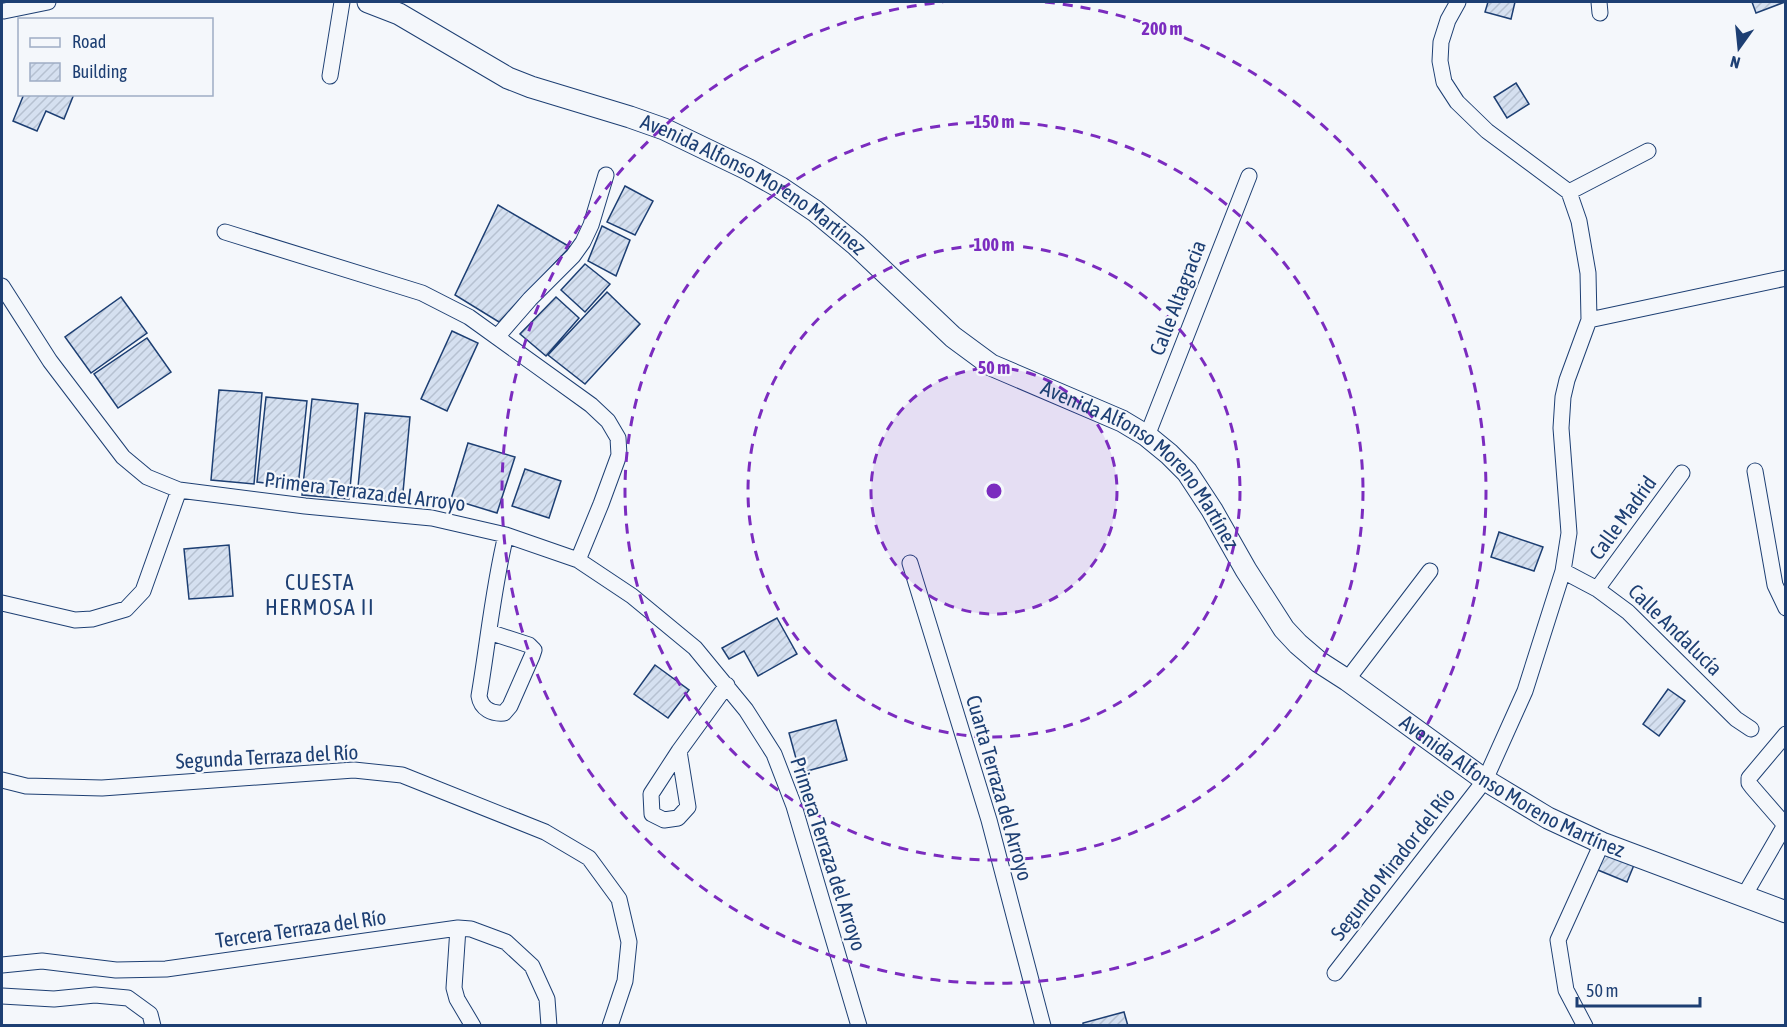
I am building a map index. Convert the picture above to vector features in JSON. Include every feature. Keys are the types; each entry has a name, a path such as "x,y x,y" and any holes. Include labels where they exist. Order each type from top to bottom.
{"main road":[{"name":"Avenida Alfonso Moreno Martínez","path":"368,2 399,14 508,78 639,120 699,145 781,188 815,211 856,244 953,337 991,365 1122,420 1169,454 1187,472 1212,510 1246,570 1284,629 1319,662 1485,780 1548,818 1602,843 1785,912"}],"street":[{"path":"4,11 48,2"},
{"path":"330,76 342,2"},
{"path":"1458,2 1448,20 1441,42 1440,61 1444,81 1457,102 1486,131 1569,192 1579,221 1588,273 1589,321 1785,278"},
{"path":"1569,192 1648,151"},
{"path":"497,338 584,242 606,175"},
{"name":"Calle Altagracia","path":"1147,436 1249,176"},
{"path":"225,232 422,293 469,317 591,405 608,421 618,438 619,455 578,560"},
{"name":"Primera Terraza del Arroyo","path":"2,286 50,361 123,457 147,477 179,490 305,506 432,518 506,535 578,560 632,596 695,648 746,710 774,754 794,806 859,1026"},
{"name":"Segundo Mirador del Río","path":"1335,973 1485,780 1526,691 1563,572 1569,527 1561,428 1563,397 1589,321"},
{"path":"1755,471 1775,585 1785,608"},
{"name":"Calle Madrid","path":"1597,589 1682,473"},
{"path":"2,603 75,620 92,619 126,609 143,591 179,490"},
{"path":"489,632 530,645 534,650 510,706 504,713 496,714 484,708 480,696 489,632 501,555 506,535"},
{"name":"Cuarta Terraza del Arroyo","path":"910,563 989,820 1043,1026"},
{"path":"1347,680 1430,571"},
{"name":"Calle Andalucía","path":"1563,572 1597,589 1628,612 1736,719 1751,729"},
{"path":"679,751 727,685"},
{"path":"1744,896 1785,825 1752,787 1749,778 1785,734"},
{"name":"Segunda Terraza del Río","path":"2,780 26,786 102,788 354,770 402,776 545,832 589,858 619,899 629,942 625,981 610,1026"},
{"path":"1586,1026 1566,990 1558,940 1602,843"},
{"path":"458,928 454,988 457,999 473,1026"},
{"name":"Tercera Terraza del Río","path":"2,965 42,962 116,970 166,969 458,928 471,929 506,942 532,966 547,999 549,1026"},
{"path":"2,996 54,999 95,996 128,998 150,1014 153,1026"}],"building":[{"path":"1488,2 1515,2 1511,19 1485,12"},
{"path":"1752,2 1785,2 1756,13"},
{"path":"1516,83 1529,104 1507,118 1494,97"},
{"path":"23,96 73,96 64,119 46,111 37,131 13,121"},
{"path":"625,186 653,201 635,235 607,222"},
{"path":"498,205 570,247 499,322 455,295"},
{"path":"602,226 630,240 616,276 588,261"},
{"path":"585,264 610,284 585,312 561,290"},
{"path":"607,292 640,324 585,384 548,355"},
{"path":"121,297 147,333 91,373 65,337"},
{"path":"556,297 579,318 546,356 520,334"},
{"path":"452,331 478,343 447,411 421,399"},
{"path":"147,338 171,372 118,408 94,374"},
{"path":"219,390 262,393 254,484 211,480"},
{"path":"266,397 307,401 298,487 257,482"},
{"path":"312,399 358,404 349,499 302,495"},
{"path":"365,413 410,417 402,503 357,498"},
{"path":"468,443 515,457 497,513 451,499"},
{"path":"525,469 561,481 549,518 512,506"},
{"path":"1499,532 1543,547 1534,571 1491,557"},
{"path":"229,545 233,596 189,599 184,549"},
{"path":"777,618 797,654 758,676 744,651 729,659 722,648"},
{"path":"655,665 689,690 668,718 634,694"},
{"path":"1668,689 1685,701 1659,736 1643,724"},
{"path":"836,720 847,760 800,773 789,733"},
{"path":"1599,852 1634,865 1627,882 1593,868"},
{"path":"1124,1012 1128,1026 1083,1026 1083,1023"}],"district":[{"name":"CUESTA HERMOSA II","path":"320,594"}]}
